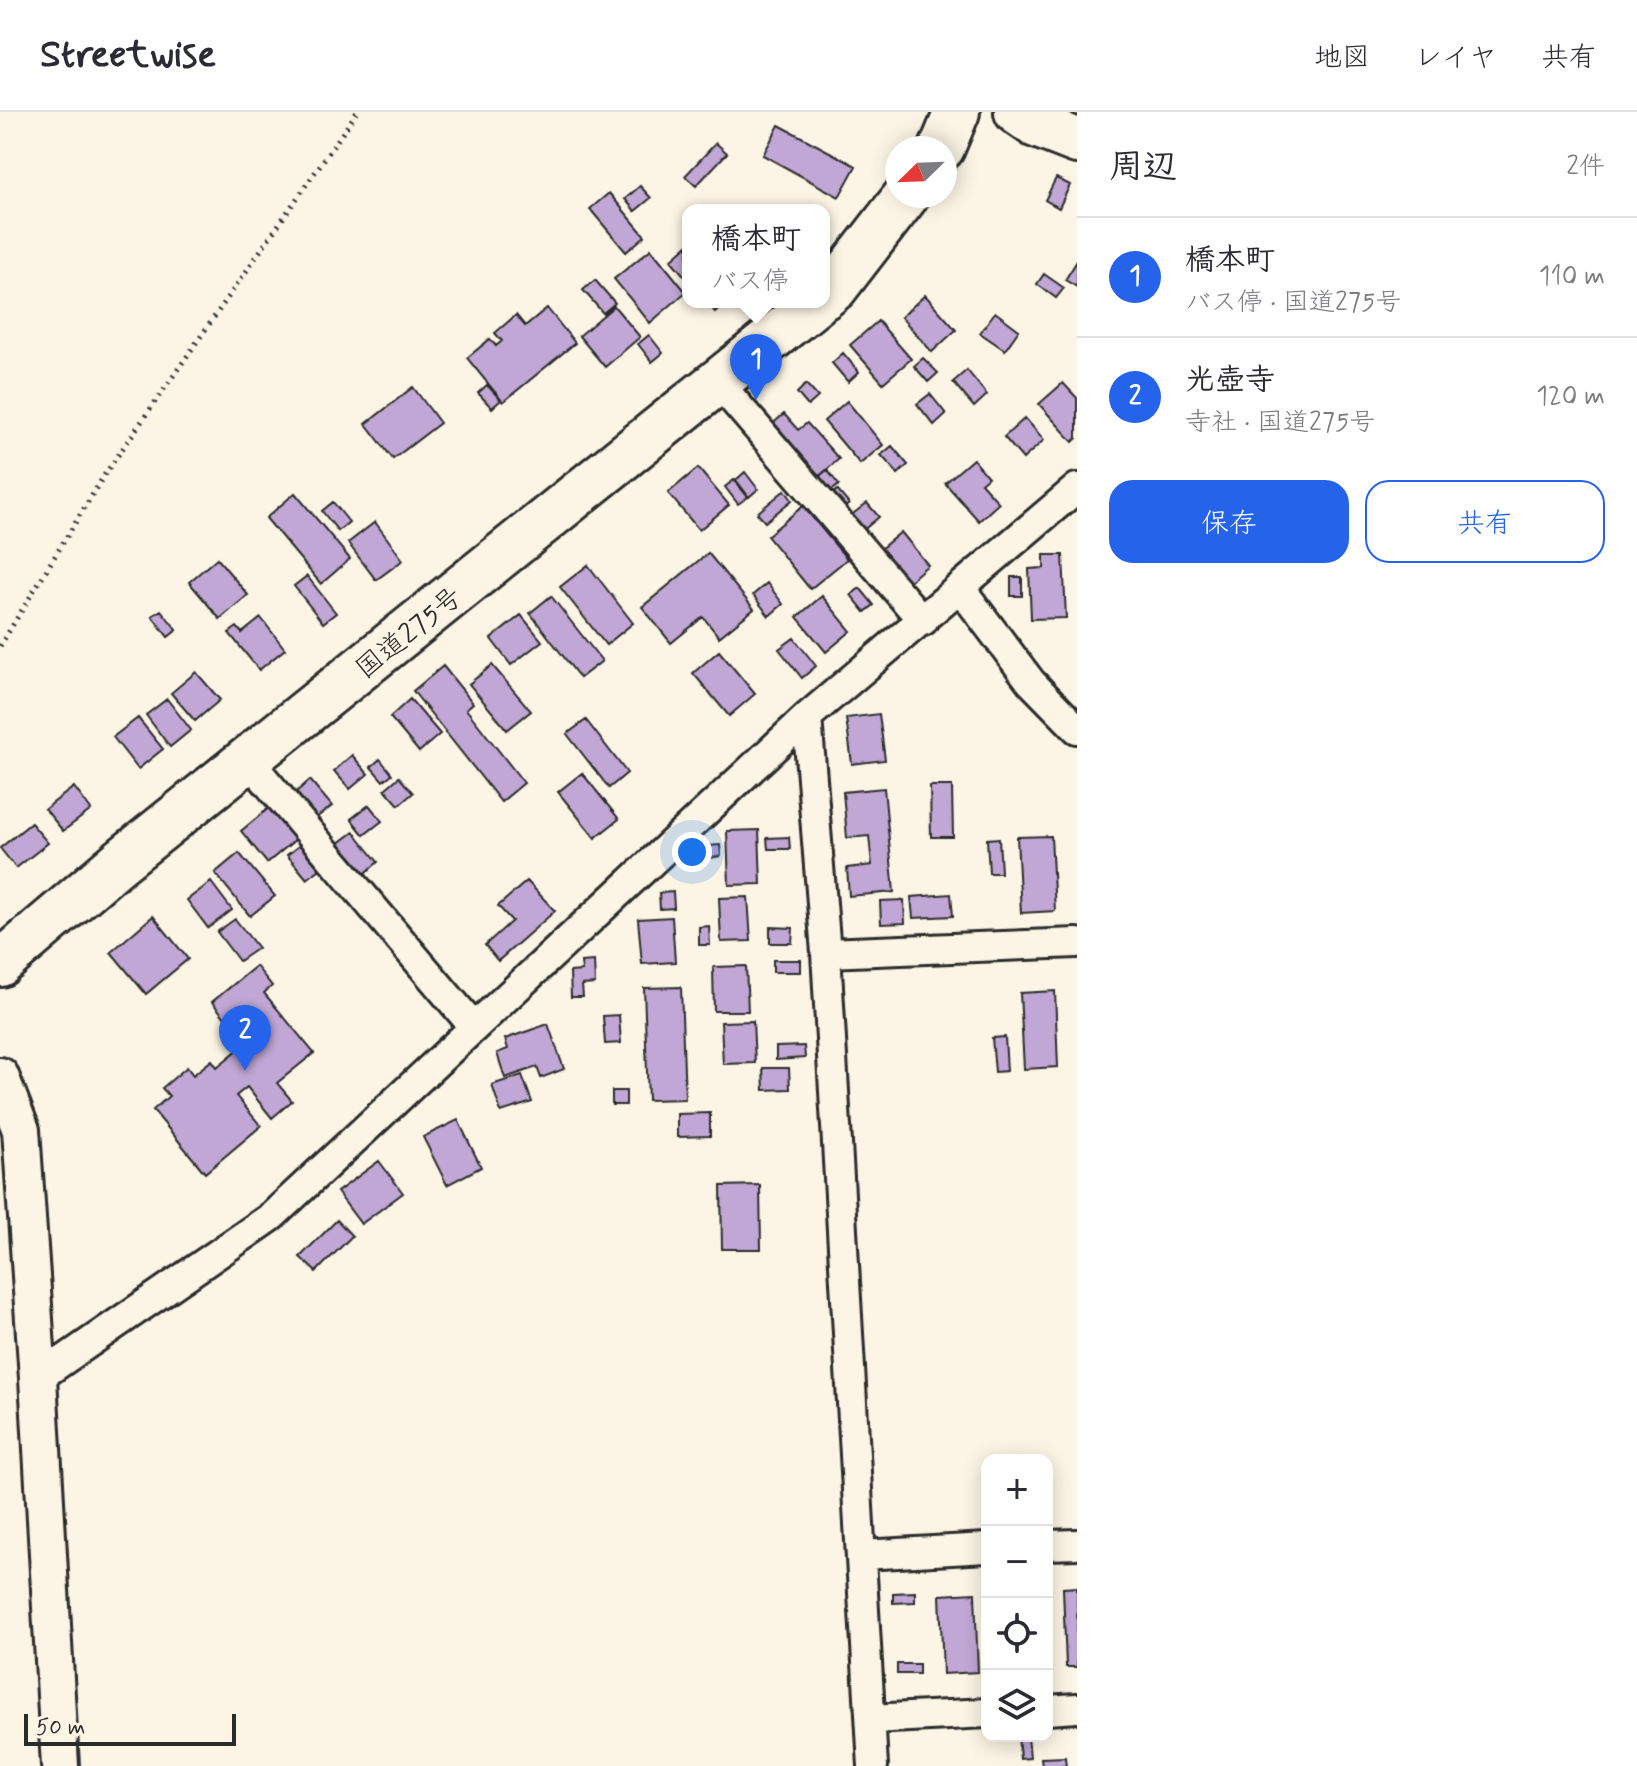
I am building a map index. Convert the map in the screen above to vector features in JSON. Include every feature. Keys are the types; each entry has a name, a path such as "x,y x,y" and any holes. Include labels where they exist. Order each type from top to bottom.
{"highway":[{"path":"947,136 957,112"},
{"path":"1017,112 1036,125 1077,141"},
{"path":"830,292 897,208"},
{"name":"国道275号","path":"0,964 117,864 809,308"}],"street":[{"path":"717,381 923,621"},
{"path":"38,1378 271,1217 807,717 1077,488"},
{"path":"961,589 1031,682 1077,729"},
{"path":"807,717 826,953 873,1766"},
{"path":"249,761 474,1027"},
{"path":"826,953 1077,943"},
{"path":"0,1076 21,1130 60,1766"},
{"path":"1053,1545 1077,1544"},
{"path":"862,1555 981,1548"},
{"path":"1053,1710 1077,1708"},
{"path":"871,1719 981,1713"}],"path":[{"path":"0,646 105,474 357,112"}],"building":[{"path":"779,125 856,166 839,197 763,155"},
{"path":"716,143 727,153 696,186 685,176"},
{"path":"1056,178 1070,185 1059,208 1045,200"},
{"path":"640,186 651,198 635,211 625,199"},
{"path":"609,193 645,236 626,252 590,209"},
{"path":"651,249 682,287 682,295 650,323 614,279"},
{"path":"682,250 682,273 671,260"},
{"path":"1077,261 1077,287 1065,280"},
{"path":"1044,274 1064,288 1056,298 1037,284"},
{"path":"595,280 615,303 603,313 583,290"},
{"path":"925,295 956,330 932,352 901,317"},
{"path":"614,306 640,337 605,367 579,336"},
{"path":"547,308 575,343 503,402 467,358 490,339 496,346 502,341 495,333 516,315 525,326"},
{"path":"995,312 1019,330 1005,350 980,333"},
{"path":"878,321 911,359 883,383 850,345"},
{"path":"649,335 663,353 652,362 638,344"},
{"path":"843,353 859,372 848,382 832,363"},
{"path":"923,358 938,373 928,382 914,366"},
{"path":"967,370 987,395 974,407 953,382"},
{"path":"1063,383 1077,398 1077,438 1073,442 1039,404"},
{"path":"806,384 818,397 808,406 797,393"},
{"path":"487,385 501,400 492,408 478,393"},
{"path":"413,387 440,423 393,459 366,424"},
{"path":"930,394 946,414 934,425 917,404"},
{"path":"847,401 883,445 860,464 824,421"},
{"path":"784,414 798,430 807,423 839,459 816,479 770,426"},
{"path":"1025,418 1044,440 1023,459 1004,437"},
{"path":"892,446 908,465 898,474 881,455"},
{"path":"973,459 988,477 981,483 999,503 979,521 945,483"},
{"path":"698,468 729,505 699,530 668,493"},
{"path":"827,470 839,485 828,493 816,479"},
{"path":"745,472 758,489 749,497 736,480"},
{"path":"734,480 748,497 738,504 725,487"},
{"path":"785,490 792,500 765,522 757,513"},
{"path":"837,490 849,504 840,511 828,497"},
{"path":"295,493 350,559 321,584 266,518"},
{"path":"333,502 349,522 338,531 322,511"},
{"path":"867,503 879,517 861,532 849,517"},
{"path":"803,506 847,559 810,589 767,536"},
{"path":"375,522 403,560 376,580 348,543"},
{"path":"901,532 928,565 906,584 878,551"},
{"path":"708,553 754,609 719,637 703,617 671,643 642,607"},
{"path":"1044,555 1063,555 1066,618 1031,619 1029,569 1044,568"},
{"path":"217,558 248,595 220,619 189,582"},
{"path":"588,565 633,623 606,645 560,587"},
{"path":"307,576 336,613 323,623 294,586"},
{"path":"1011,577 1022,577 1022,596 1011,596"},
{"path":"767,583 783,604 769,616 753,595"},
{"path":"860,588 874,605 865,612 851,595"},
{"path":"551,596 602,661 580,678 530,613"},
{"path":"822,596 851,631 826,652 797,617"},
{"path":"161,610 177,630 168,637 152,616"},
{"path":"521,615 542,641 511,665 491,639"},
{"path":"261,618 285,649 259,670 229,633 237,627 242,633"},
{"path":"794,638 816,666 802,678 779,649"},
{"path":"719,651 755,694 729,716 693,673"},
{"path":"492,665 531,711 507,730 469,684"},
{"path":"443,666 473,703 466,709 524,783 501,802 413,691"},
{"path":"196,672 220,700 195,721 171,693"},
{"path":"167,699 191,730 170,747 146,715"},
{"path":"410,699 440,734 419,752 390,717"},
{"path":"879,714 885,760 852,764 846,718"},
{"path":"138,718 163,749 138,769 113,737"},
{"path":"586,720 627,773 609,788 567,734"},
{"path":"352,755 368,774 350,789 334,771"},
{"path":"380,759 392,774 383,781 371,767"},
{"path":"582,773 619,819 595,838 558,792"},
{"path":"399,777 413,793 399,805 385,789"},
{"path":"310,780 332,806 316,818 295,793"},
{"path":"930,786 952,786 953,837 931,837"},
{"path":"74,787 91,810 63,831 45,809"},
{"path":"884,788 894,892 849,896 847,868 872,865 869,836 847,838 843,792"},
{"path":"369,805 382,821 364,835 351,819"},
{"path":"270,807 296,839 267,863 241,831"},
{"path":"31,823 48,843 16,868 0,848"},
{"path":"759,830 761,884 729,885 727,831"},
{"path":"354,832 378,862 360,878 334,847"},
{"path":"1051,836 1055,911 1021,913 1017,837"},
{"path":"789,837 790,849 768,849 767,838"},
{"path":"999,838 1001,873 989,873 987,839"},
{"path":"300,845 320,869 307,879 287,855"},
{"path":"720,845 721,856 710,858 708,846"},
{"path":"239,853 275,896 250,916 215,873"},
{"path":"527,881 555,911 498,961 485,945 512,921 498,906"},
{"path":"211,882 232,910 208,928 187,900"},
{"path":"673,892 674,908 660,909 659,893"},
{"path":"951,894 953,916 913,918 911,897"},
{"path":"748,897 751,941 721,942 719,898"},
{"path":"904,900 905,923 881,924 880,901"},
{"path":"153,916 188,959 146,994 111,952"},
{"path":"672,917 675,962 642,964 638,919"},
{"path":"235,919 258,948 239,961 217,932"},
{"path":"709,926 710,945 699,945 699,927"},
{"path":"770,927 793,928 792,943 770,943"},
{"path":"773,960 801,960 801,972 773,972"},
{"path":"594,961 595,984 582,985 583,997 571,997 570,972 582,971 581,962"},
{"path":"256,966 272,986 264,993 314,1053 277,1083 292,1101 272,1118 247,1087 236,1096 261,1126 205,1173 153,1110 169,1096 162,1088 187,1067 193,1075 212,1060 217,1067 246,1043 212,1002"},
{"path":"746,966 748,1011 714,1011 713,967"},
{"path":"681,987 685,1099 648,1100 644,988"},
{"path":"1055,991 1058,1067 1024,1069 1020,993"},
{"path":"619,1015 621,1043 605,1044 603,1016"},
{"path":"753,1021 755,1063 723,1064 721,1022"},
{"path":"548,1024 564,1069 541,1078 537,1067 505,1078 497,1053 508,1049 505,1039"},
{"path":"1005,1037 1007,1071 995,1072 992,1038"},
{"path":"804,1046 805,1058 776,1060 776,1047"},
{"path":"763,1068 789,1068 790,1089 764,1090"},
{"path":"522,1075 532,1102 501,1112 492,1085"},
{"path":"612,1091 626,1091 626,1105 612,1105"},
{"path":"710,1113 710,1136 677,1137 677,1114"},
{"path":"458,1120 481,1167 447,1185 423,1137"},
{"path":"379,1161 403,1193 361,1224 337,1192"},
{"path":"760,1185 761,1249 722,1249 721,1186"},
{"path":"337,1220 352,1236 316,1272 300,1257"},
{"path":"1077,1587 1077,1667 1066,1667 1063,1588"},
{"path":"915,1592 915,1602 893,1603 893,1593"},
{"path":"975,1593 978,1672 943,1674 940,1595"},
{"path":"897,1664 919,1664 919,1674 897,1674"},
{"path":"1019,1742 1029,1742 1030,1758 1020,1759"},
{"path":"1065,1757 1066,1766 1042,1766 1041,1758"}],"place":[{"name":"橋本町","path":"756,400"},
{"name":"光壺寺","path":"245,1071"}]}
